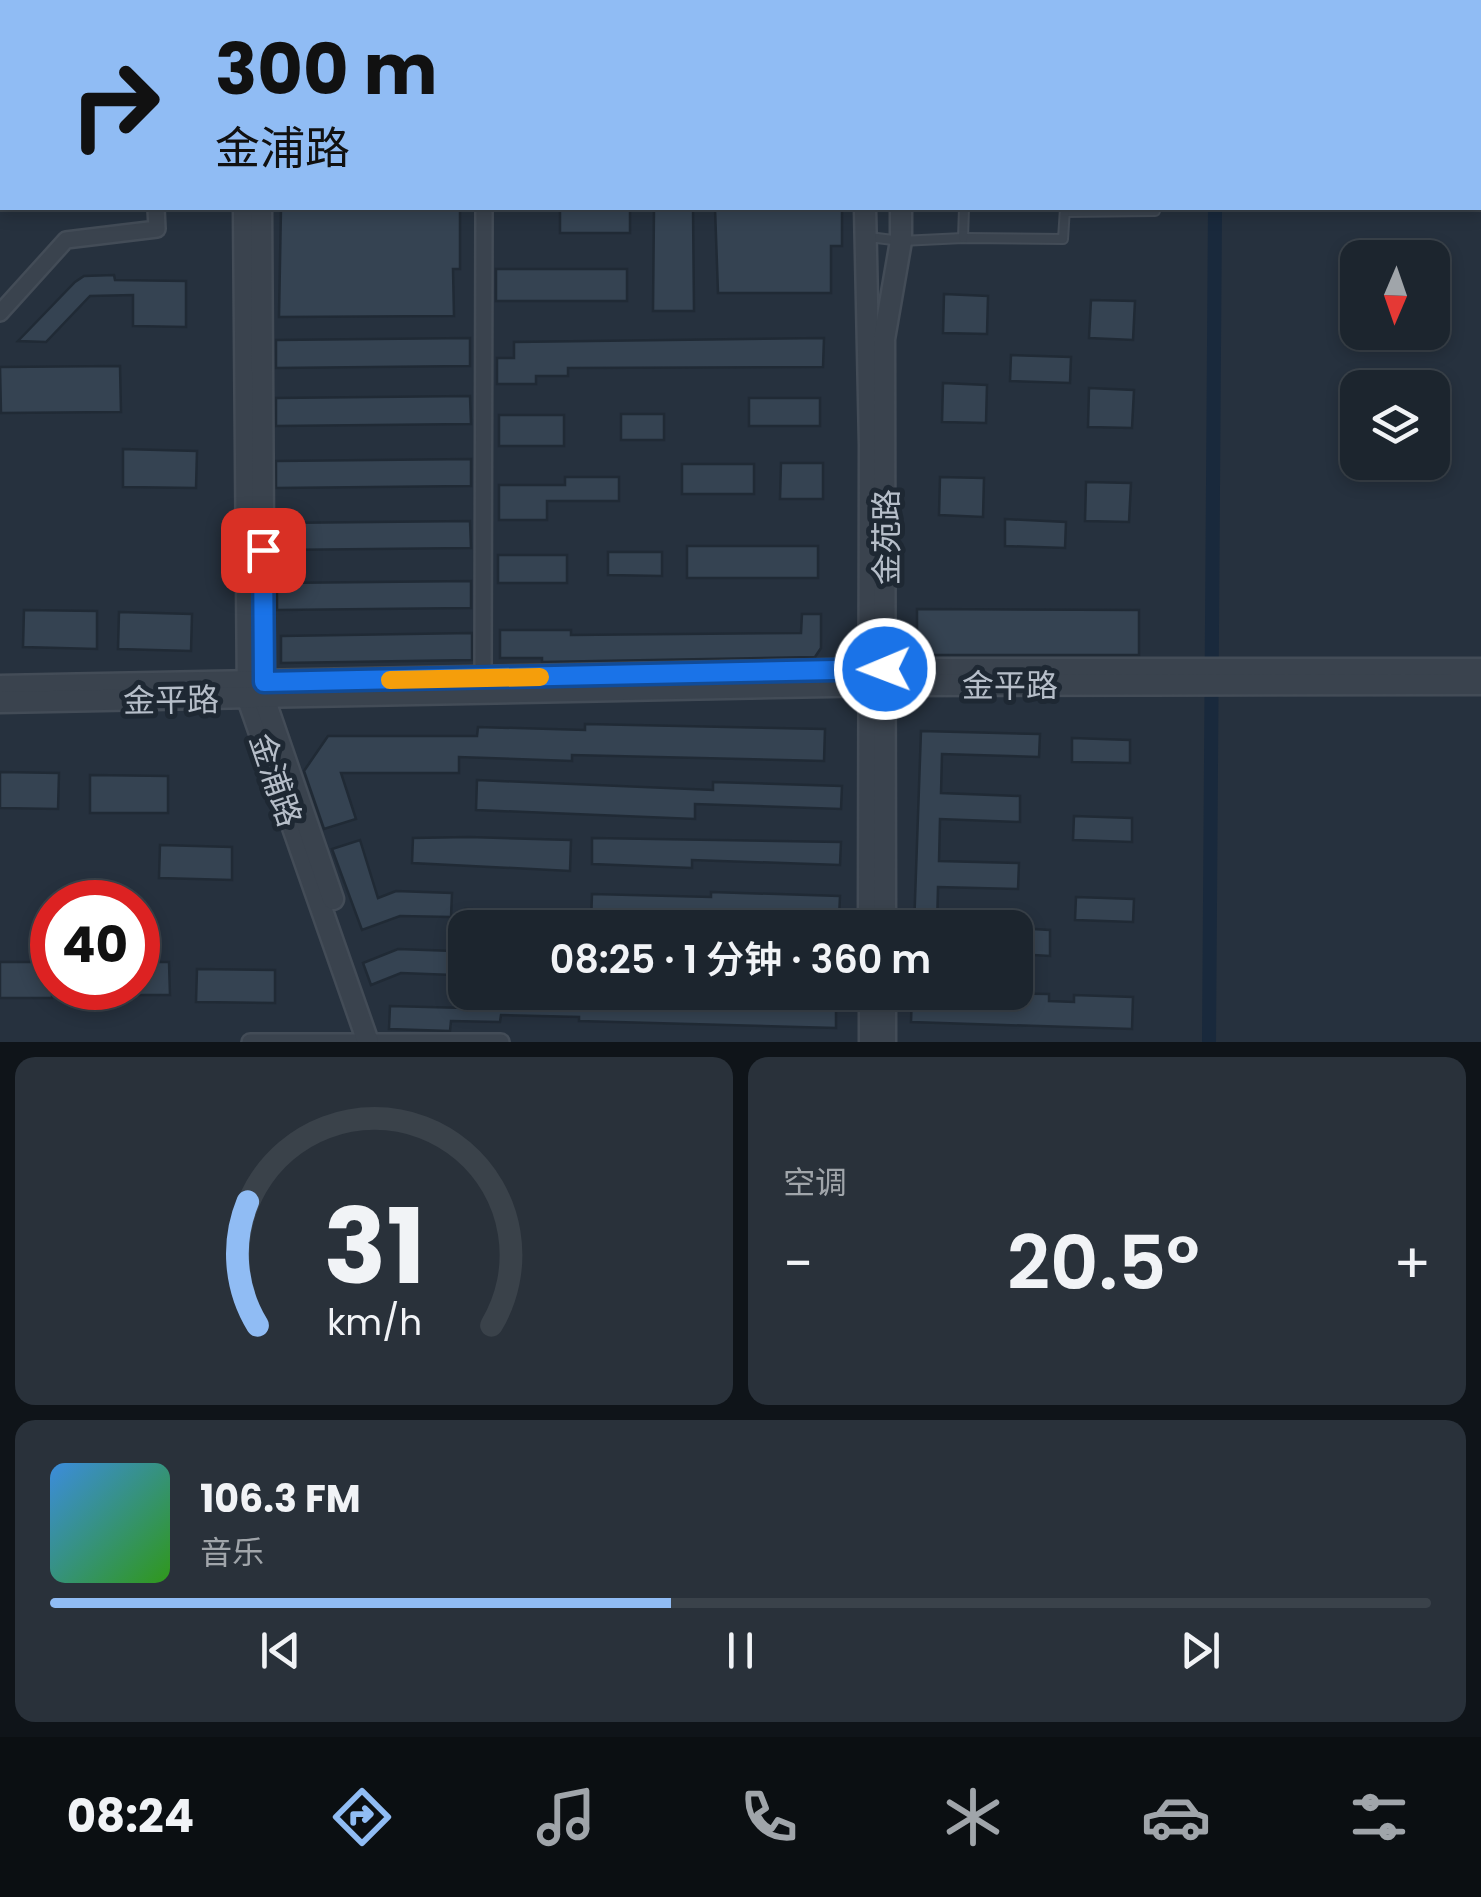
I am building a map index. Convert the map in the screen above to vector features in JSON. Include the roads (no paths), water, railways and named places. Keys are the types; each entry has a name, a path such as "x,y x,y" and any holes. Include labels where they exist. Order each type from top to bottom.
{"street":[{"path":"0,313 66,240 157,230 156,210"},
{"name":"金浦路","path":"244,210 256,691 368,1042"},
{"name":"金浦路","path":"261,210 256,691 381,1042"},
{"path":"483,686 484,210"},
{"path":"865,210 876,677 870,910"},
{"name":"金苑路","path":"884,910 876,677 884,339 902,210"},
{"name":"金平路","path":"0,702 256,691 1142,668 1182,677"},
{"path":"1241,677 1481,669"},
{"name":"金平路","path":"876,677 1241,677 1481,684"},
{"path":"0,686 256,691"},
{"path":"870,1010 870,1042"},
{"path":"885,1010 885,1042"},
{"path":"250,1042 501,1042"}],"lane":[{"path":"964,210 964,238"},
{"path":"865,237 900,241 1063,239 1065,210 1154,210"}],"waterway":[{"path":"1209,1042 1215,210"}]}
